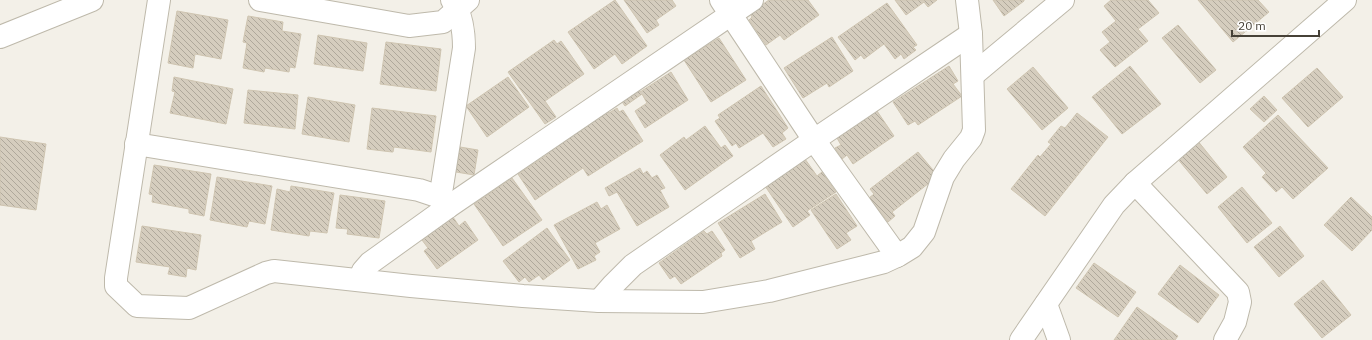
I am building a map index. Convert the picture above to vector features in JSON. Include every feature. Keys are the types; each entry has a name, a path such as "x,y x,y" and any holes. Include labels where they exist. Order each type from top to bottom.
{"street":[{"path":"0,37 92,0"},
{"path":"159,0 136,144 116,286 137,306 189,308 266,273 274,271 516,296 600,301 703,302 769,291 884,262 912,247 924,232 943,177 954,159 971,138 974,124 971,34 967,0"},
{"path":"260,0 409,26 443,22 459,3"},
{"path":"359,280 363,271 370,263 444,203 726,7 752,0"},
{"path":"972,75 1063,0"},
{"path":"1021,340 1114,205 1135,183 1345,0"},
{"path":"444,203 464,48 464,34 459,3"},
{"path":"726,7 814,140 897,256"},
{"path":"600,301 613,284 633,265 971,34"},
{"path":"136,144 420,190 430,193 444,203"},
{"path":"1135,183 1238,292 1240,302 1235,322 1225,340"},
{"path":"1046,304 1059,340"}],"building":[{"path":"615,0 647,46 622,64 615,54 594,69 568,32"},
{"path":"624,0 672,0 676,6 656,20 659,25 647,33"},
{"path":"769,0 808,0 819,15 784,40 780,35 766,45 749,20 752,17 750,13"},
{"path":"895,0 937,0 928,7 924,2 906,15"},
{"path":"993,0 1024,0 1024,1 1004,16"},
{"path":"1111,0 1148,0 1159,13 1138,29 1148,41 1115,67 1100,50 1110,42 1102,32 1116,21 1104,6"},
{"path":"1198,0 1258,0 1269,12 1233,42"},
{"path":"887,3 917,45 913,47 916,50 904,59 901,54 895,59 884,44 864,59 861,55 855,60 838,37"},
{"path":"177,11 228,20 221,59 195,54 193,68 168,63"},
{"path":"248,16 283,22 282,31 301,34 295,68 290,67 289,72 265,68 264,72 243,68 247,43 243,42"},
{"path":"1178,25 1216,70 1200,83 1162,38"},
{"path":"318,35 367,43 363,71 314,64"},
{"path":"832,37 853,71 829,87 827,83 803,98 784,68"},
{"path":"719,38 746,80 711,102 684,60"},
{"path":"554,40 557,44 561,41 584,74 545,101 556,117 545,124 508,72"},
{"path":"386,42 441,49 436,91 380,84"},
{"path":"949,66 958,81 953,84 962,96 918,125 915,121 908,125 893,102"},
{"path":"1130,66 1161,104 1122,134 1092,97"},
{"path":"1033,67 1068,108 1042,130 1007,89"},
{"path":"1317,68 1343,97 1308,127 1282,98"},
{"path":"671,72 688,100 645,128 635,111 647,103 642,94 625,106 620,99 638,88 640,92"},
{"path":"174,77 233,89 226,124 170,113 175,92 172,91"},
{"path":"508,77 529,107 487,137 466,106"},
{"path":"761,86 788,128 782,133 786,139 773,147 763,133 739,148 736,143 732,146 715,121 720,118 718,115"},
{"path":"248,90 298,95 295,129 244,123"},
{"path":"1264,96 1277,110 1264,122 1250,109"},
{"path":"308,97 355,105 349,142 302,134"},
{"path":"372,108 436,116 431,152 394,147 393,152 367,149"},
{"path":"617,108 619,112 623,110 643,141 588,176 583,168 535,200 518,174 548,154 545,150 607,110 609,113"},
{"path":"877,111 894,136 853,164 847,155 842,159 835,148 841,145 837,138"},
{"path":"1077,113 1108,137 1045,216 1011,189 1038,155 1040,157 1051,144 1048,142 1061,126 1065,128"},
{"path":"1278,115 1328,168 1293,199 1282,187 1276,192 1262,177 1266,173 1243,147"},
{"path":"705,126 721,148 725,145 733,156 685,190 660,155 684,137 686,140"},
{"path":"0,137 46,144 36,210 0,205"},
{"path":"1197,140 1227,177 1207,194 1176,157"},
{"path":"460,147 478,150 474,175 456,172"},
{"path":"918,152 938,176 892,212 895,216 888,222 869,198 874,194 870,189"},
{"path":"805,159 817,176 822,172 836,192 807,211 810,215 793,227 765,186"},
{"path":"154,165 211,174 204,216 189,213 189,209 152,202 153,195 149,194"},
{"path":"640,168 643,174 647,171 652,178 657,175 665,188 660,190 669,207 637,226 617,192 609,196 605,188"},
{"path":"217,177 272,186 265,224 249,221 247,227 210,220"},
{"path":"512,178 542,220 503,246 474,204"},
{"path":"291,186 334,193 327,233 310,231 309,236 271,230 277,189 290,192"},
{"path":"1242,187 1272,223 1247,243 1218,207"},
{"path":"765,194 782,222 751,241 755,249 740,258 718,223"},
{"path":"836,194 857,226 846,233 851,240 837,249 811,210"},
{"path":"340,195 385,201 379,238 347,234 348,229 336,228"},
{"path":"1351,197 1372,217 1372,230 1352,251 1324,225"},
{"path":"597,202 601,209 607,205 620,229 595,243 600,252 594,256 596,260 578,269 554,225"},
{"path":"453,217 459,226 465,221 478,240 437,269 424,251 428,248 422,240"},
{"path":"142,226 201,235 196,270 187,268 186,277 168,274 170,267 136,262"},
{"path":"1280,226 1304,256 1279,277 1254,247"},
{"path":"547,228 570,260 543,280 539,275 529,282 525,277 519,282 503,261"},
{"path":"704,231 707,234 712,231 725,250 721,253 722,256 681,284 675,276 670,279 659,263"},
{"path":"1094,263 1136,292 1118,317 1076,288"},
{"path":"1180,265 1219,295 1198,323 1158,294"},
{"path":"1323,280 1351,315 1322,338 1294,304"},
{"path":"1137,307 1178,336 1175,340 1114,340"}]}
